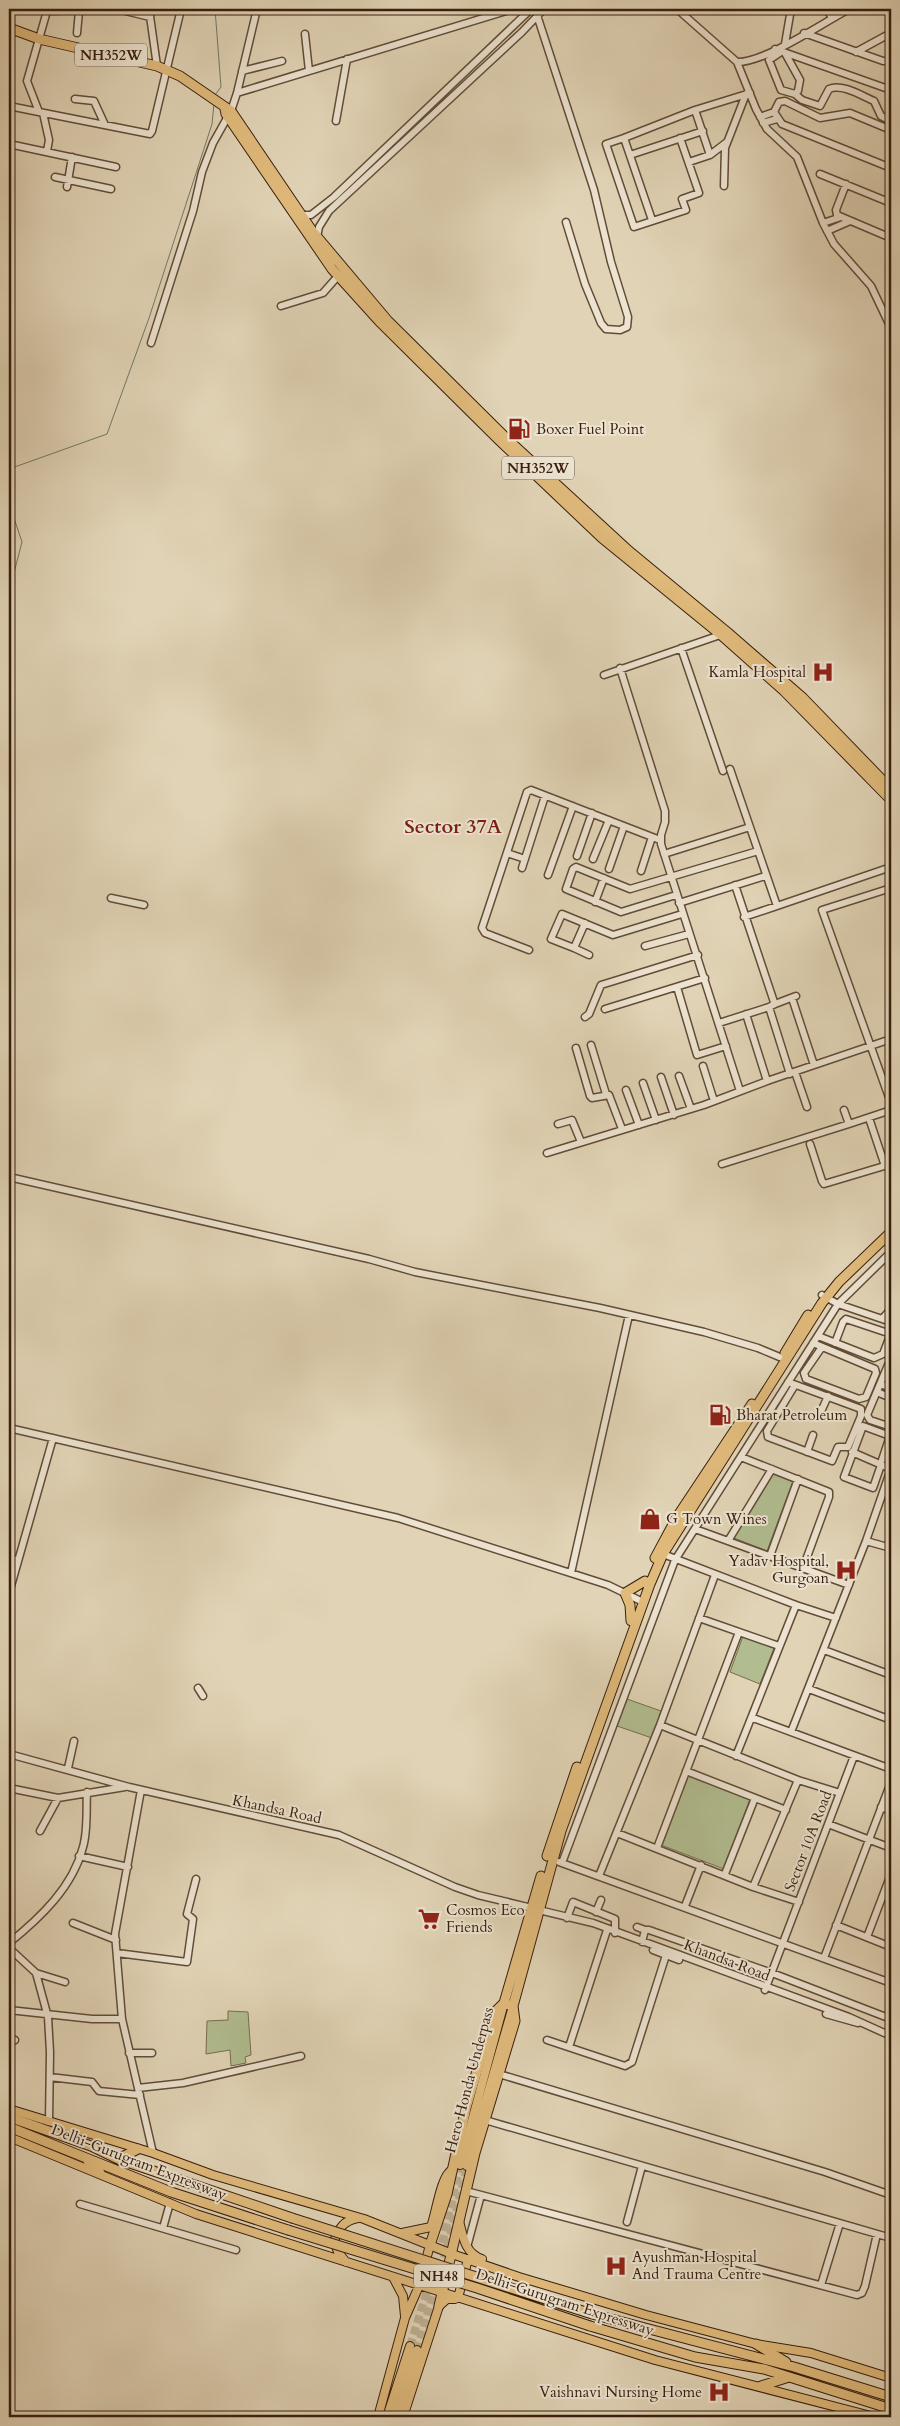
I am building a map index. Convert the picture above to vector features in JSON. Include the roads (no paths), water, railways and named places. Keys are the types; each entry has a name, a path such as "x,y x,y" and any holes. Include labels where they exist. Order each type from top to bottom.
{"highway":[{"name":"NH352W","path":"9,28 39,38 161,67 180,76 208,95 226,111 316,237 388,321 504,441"},
{"name":"NH352W","path":"226,111 308,237 338,276 417,360 628,552 803,698 891,789"},
{"name":"NH352W","path":"724,633 891,800"},
{"path":"874,1245 891,1225"},
{"path":"536,1909 558,1830 641,1600 645,1581 662,1544 836,1278 891,1232"},
{"path":"439,2306 466,2191 515,2021 509,2004 558,1830 631,1621 680,1519 782,1358 824,1297"},
{"path":"631,1621 630,1605 625,1593 645,1581"},
{"path":"430,2245 460,2167 466,2108 494,2012 509,2004"},
{"name":"Delhi-Gurugram Expressway","path":"9,2118 292,2218 592,2314 794,2367 891,2397"},
{"name":"Delhi-Gurugram Expressway","path":"9,2127 171,2192 288,2230 477,2288 590,2326 695,2357 764,2369 891,2410"},
{"path":"51,2153 65,2149"},
{"path":"118,2158 138,2149"},
{"path":"85,2157 100,2173"},
{"path":"756,2344 794,2367"},
{"path":"761,2386 789,2377"}],"main road":[{"name":"Hero Honda Underpass","path":"400,2234 431,2227 444,2179 448,2172 460,2167 509,2004"},
{"path":"9,2109 359,2218 452,2254 646,2315 756,2344 811,2353 891,2378"},
{"path":"9,2136 196,2214 655,2360 875,2417"},
{"path":"346,2262 338,2252 334,2241 345,2221 359,2218"},
{"path":"459,2221 468,2248 473,2256 502,2266 510,2273"},
{"path":"413,2238 434,2235"},
{"path":"378,2417 405,2318 419,2286 430,2245"},
{"path":"461,2299 468,2259"},
{"path":"393,2277 403,2296 405,2318"},
{"path":"403,2417 439,2306 447,2299 461,2299"},
{"path":"387,2417 414,2348 395,2417"}],"street":[{"path":"47,151 49,140 41,112 27,81 39,38 44,10 123,9 150,17"},
{"path":"149,9 161,67"},
{"path":"9,106 151,133 161,67 181,9"},
{"path":"151,343 193,211 202,172 226,111 237,93 257,9"},
{"path":"237,93 513,9"},
{"path":"300,215 311,215 321,208 534,11 544,9"},
{"path":"677,9 737,62 748,94 762,120 776,139 797,157 823,224 834,244 871,286 891,328"},
{"path":"791,9 785,44 769,60 782,90 820,106 829,90 836,87 874,101 881,116 891,121"},
{"path":"827,9 832,18"},
{"path":"785,44 848,9"},
{"path":"77,34 79,11"},
{"path":"316,237 319,227 328,213 534,11"},
{"path":"534,11 594,190 614,273 628,317 627,327 620,330 606,329 602,323 585,284 566,222"},
{"path":"856,52 891,33"},
{"path":"305,34 309,71"},
{"path":"804,34 887,61 891,56"},
{"path":"737,62 755,59 780,51 891,90"},
{"path":"780,51 800,80 798,91 795,94"},
{"path":"336,121 347,59"},
{"path":"242,71 282,61"},
{"path":"680,138 699,193 682,199 686,210 634,226 606,144 695,110 748,94"},
{"path":"724,186 724,157 727,142 748,94"},
{"path":"75,100 94,101 105,125"},
{"path":"762,120 774,112 777,103 785,102 820,118 850,113 891,130"},
{"path":"695,110 710,155"},
{"path":"774,112 777,118 786,126 891,168"},
{"path":"762,120 777,118"},
{"path":"630,155 703,131"},
{"path":"624,138 652,220"},
{"path":"689,162 710,155 727,142"},
{"path":"9,144 116,167"},
{"path":"68,183 72,158"},
{"path":"820,174 891,203"},
{"path":"55,177 68,183 110,189"},
{"path":"846,184 836,210 837,215 891,238"},
{"path":"321,208 325,213 328,213"},
{"path":"823,224 841,217"},
{"path":"827,230 850,221"},
{"path":"281,306 323,293 338,276"},
{"path":"604,675 724,633"},
{"path":"681,648 723,771"},
{"path":"620,668 665,811 666,822 660,840 670,877 698,955 740,1091"},
{"path":"730,769 765,876 777,906"},
{"path":"529,950 483,931 527,792 531,790 660,840"},
{"path":"522,868 545,796"},
{"path":"548,875 572,806"},
{"path":"577,856 592,813"},
{"path":"593,859 609,820"},
{"path":"609,869 624,826"},
{"path":"664,854 750,827"},
{"path":"640,871 652,837"},
{"path":"676,895 622,912 567,890 573,869 576,867 630,889 758,851"},
{"path":"507,853 525,859"},
{"path":"744,916 891,867"},
{"path":"679,904 765,876"},
{"path":"595,902 604,878"},
{"path":"735,885 792,1073 806,1107"},
{"path":"890,1098 822,910 891,888"},
{"path":"111,898 144,905"},
{"path":"589,955 551,939 562,914 614,935 682,914"},
{"path":"574,948 585,923"},
{"path":"645,946 689,934"},
{"path":"585,1017 589,1014 601,985 698,955"},
{"path":"605,1009 705,978"},
{"path":"677,987 696,1054 726,1046"},
{"path":"719,1024 794,997 814,1065"},
{"path":"746,1014 767,1081"},
{"path":"547,1153 674,1115 891,1039"},
{"path":"590,1045 606,1094 609,1094 622,1129"},
{"path":"576,1048 591,1097 606,1094"},
{"path":"703,1066 714,1101"},
{"path":"679,1076 691,1109"},
{"path":"661,1077 674,1115"},
{"path":"643,1083 656,1120"},
{"path":"626,1090 639,1125"},
{"path":"844,1110 849,1124"},
{"path":"722,1164 891,1110"},
{"path":"810,1144 824,1184 888,1165 869,1118"},
{"path":"558,1124 572,1120 581,1142"},
{"path":"9,1177 369,1259 416,1272 704,1332 758,1348 782,1358"},
{"path":"792,1384 860,1408 860,1416 848,1447 838,1447 832,1461 769,1438 767,1435 792,1384 813,1343 838,1304 891,1252"},
{"path":"824,1297 838,1304 891,1322"},
{"path":"883,1318 891,1310"},
{"path":"571,1573 629,1315"},
{"path":"818,1336 868,1357 879,1358 883,1354 891,1334 846,1319 835,1343"},
{"path":"813,1343 875,1369 876,1374 866,1397 859,1399 806,1378 804,1373 822,1347"},
{"path":"891,1358 867,1415 868,1419 891,1427"},
{"path":"562,1863 675,1560 741,1457 792,1384"},
{"path":"880,1384 891,1388"},
{"path":"876,1392 891,1398"},
{"path":"819,1416 828,1396"},
{"path":"863,1426 888,1434 890,1438 882,1463 873,1488 845,1478 844,1474 863,1426"},
{"path":"9,1428 390,1516 571,1573 641,1600"},
{"path":"807,1452 813,1435"},
{"path":"9,1592 16,1560 53,1438"},
{"path":"791,1732 866,1541 891,1469 882,1463 853,1451"},
{"path":"741,1457 798,1479 830,1494 803,1568"},
{"path":"882,1463 891,1464"},
{"path":"728,1541 772,1469"},
{"path":"770,1556 798,1479"},
{"path":"695,1529 849,1585"},
{"path":"866,1541 891,1548"},
{"path":"663,1554 796,1605 836,1618"},
{"path":"9,1558 16,1560"},
{"path":"599,1876 660,1725 715,1575"},
{"path":"736,1756 753,1718 796,1605"},
{"path":"699,1618 779,1646"},
{"path":"657,1848 739,1632"},
{"path":"824,1650 891,1675"},
{"path":"198,1688 203,1696"},
{"path":"809,1689 891,1720"},
{"path":"753,1718 891,1769"},
{"path":"660,1725 798,1780 840,1793"},
{"path":"68,1768 74,1741"},
{"name":"Khandsa Road","path":"9,1754 68,1768 141,1790 339,1835 455,1887 478,1895 585,1923 782,1996 850,2017 859,2024 891,2036"},
{"name":"Sector 10A Road","path":"766,1990 854,1756"},
{"path":"686,1771 786,1810"},
{"path":"753,1887 798,1780"},
{"path":"824,1958 891,1782"},
{"path":"9,1788 58,1798 129,1787"},
{"path":"141,1790 117,1918 116,1940 122,2019 153,2153"},
{"path":"9,1943 55,1900 66,1884 83,1847 88,1792"},
{"path":"40,1831 58,1798"},
{"path":"725,1874 755,1798"},
{"path":"880,1807 891,1811"},
{"path":"828,1824 891,1848"},
{"path":"616,1833 725,1874 753,1887 799,1902"},
{"path":"79,1856 128,1867"},
{"path":"551,1860 685,1906 891,1983"},
{"path":"685,1906 701,1865"},
{"path":"867,1937 891,1874"},
{"path":"117,1953 187,1962 194,1919 187,1914 196,1879"},
{"path":"596,1912 601,1900"},
{"path":"566,1918 573,1902 615,1919 615,1933"},
{"path":"73,1922 116,1940"},
{"path":"836,1926 891,1947"},
{"path":"637,1927 772,1973 891,2019"},
{"path":"642,1942 645,1930"},
{"path":"569,2047 607,1932"},
{"name":"Khandsa Road","path":"607,1932 642,1942 666,1953"},
{"path":"9,1948 36,1974 65,1982"},
{"path":"547,2040 625,2066 629,2065 632,2062 666,1953"},
{"path":"36,1974 49,2027 50,2077 48,2122"},
{"path":"9,2010 92,2019 122,2019"},
{"path":"129,2053 152,2053"},
{"path":"138,2088 183,2083 301,2056"},
{"path":"499,2074 825,2172 891,2195"},
{"path":"50,2077 92,2082 99,2091 140,2095"},
{"path":"485,2120 891,2238"},
{"path":"627,2222 642,2166"},
{"path":"466,2191 852,2294 862,2293 877,2234"},
{"path":"468,2248 481,2195"},
{"path":"163,2228 170,2203"},
{"path":"80,2204 236,2250"},
{"path":"820,2285 840,2223"}],"waterway":[{"path":"215,9 221,87 215,95"},
{"path":"9,469 107,434 149,318 212,124 214,104"},
{"path":"9,503 22,542 9,592"}],"tunnel":[{"path":"410,2346 444,2236 460,2165"},
{"path":"417,2350 450,2236 467,2166"}],"place":[{"name":"Boxer Fuel Point","path":"519,429"},
{"name":"Kamla Hospital","path":"823,672"},
{"name":"Bharat Petroleum","path":"720,1415"},
{"name":"G Town Wines","path":"650,1519"},
{"name":"Yadav Hospital, Gurgoan","path":"846,1570"},
{"name":"Cosmos Eco Friends","path":"429,1919"},
{"name":"Ayushman Hospital And Trauma Centre","path":"616,2266"},
{"name":"Vaishnavi Nursing Home","path":"719,2392"}],"district":[{"name":"Sector 37A","path":"453,826"}]}
